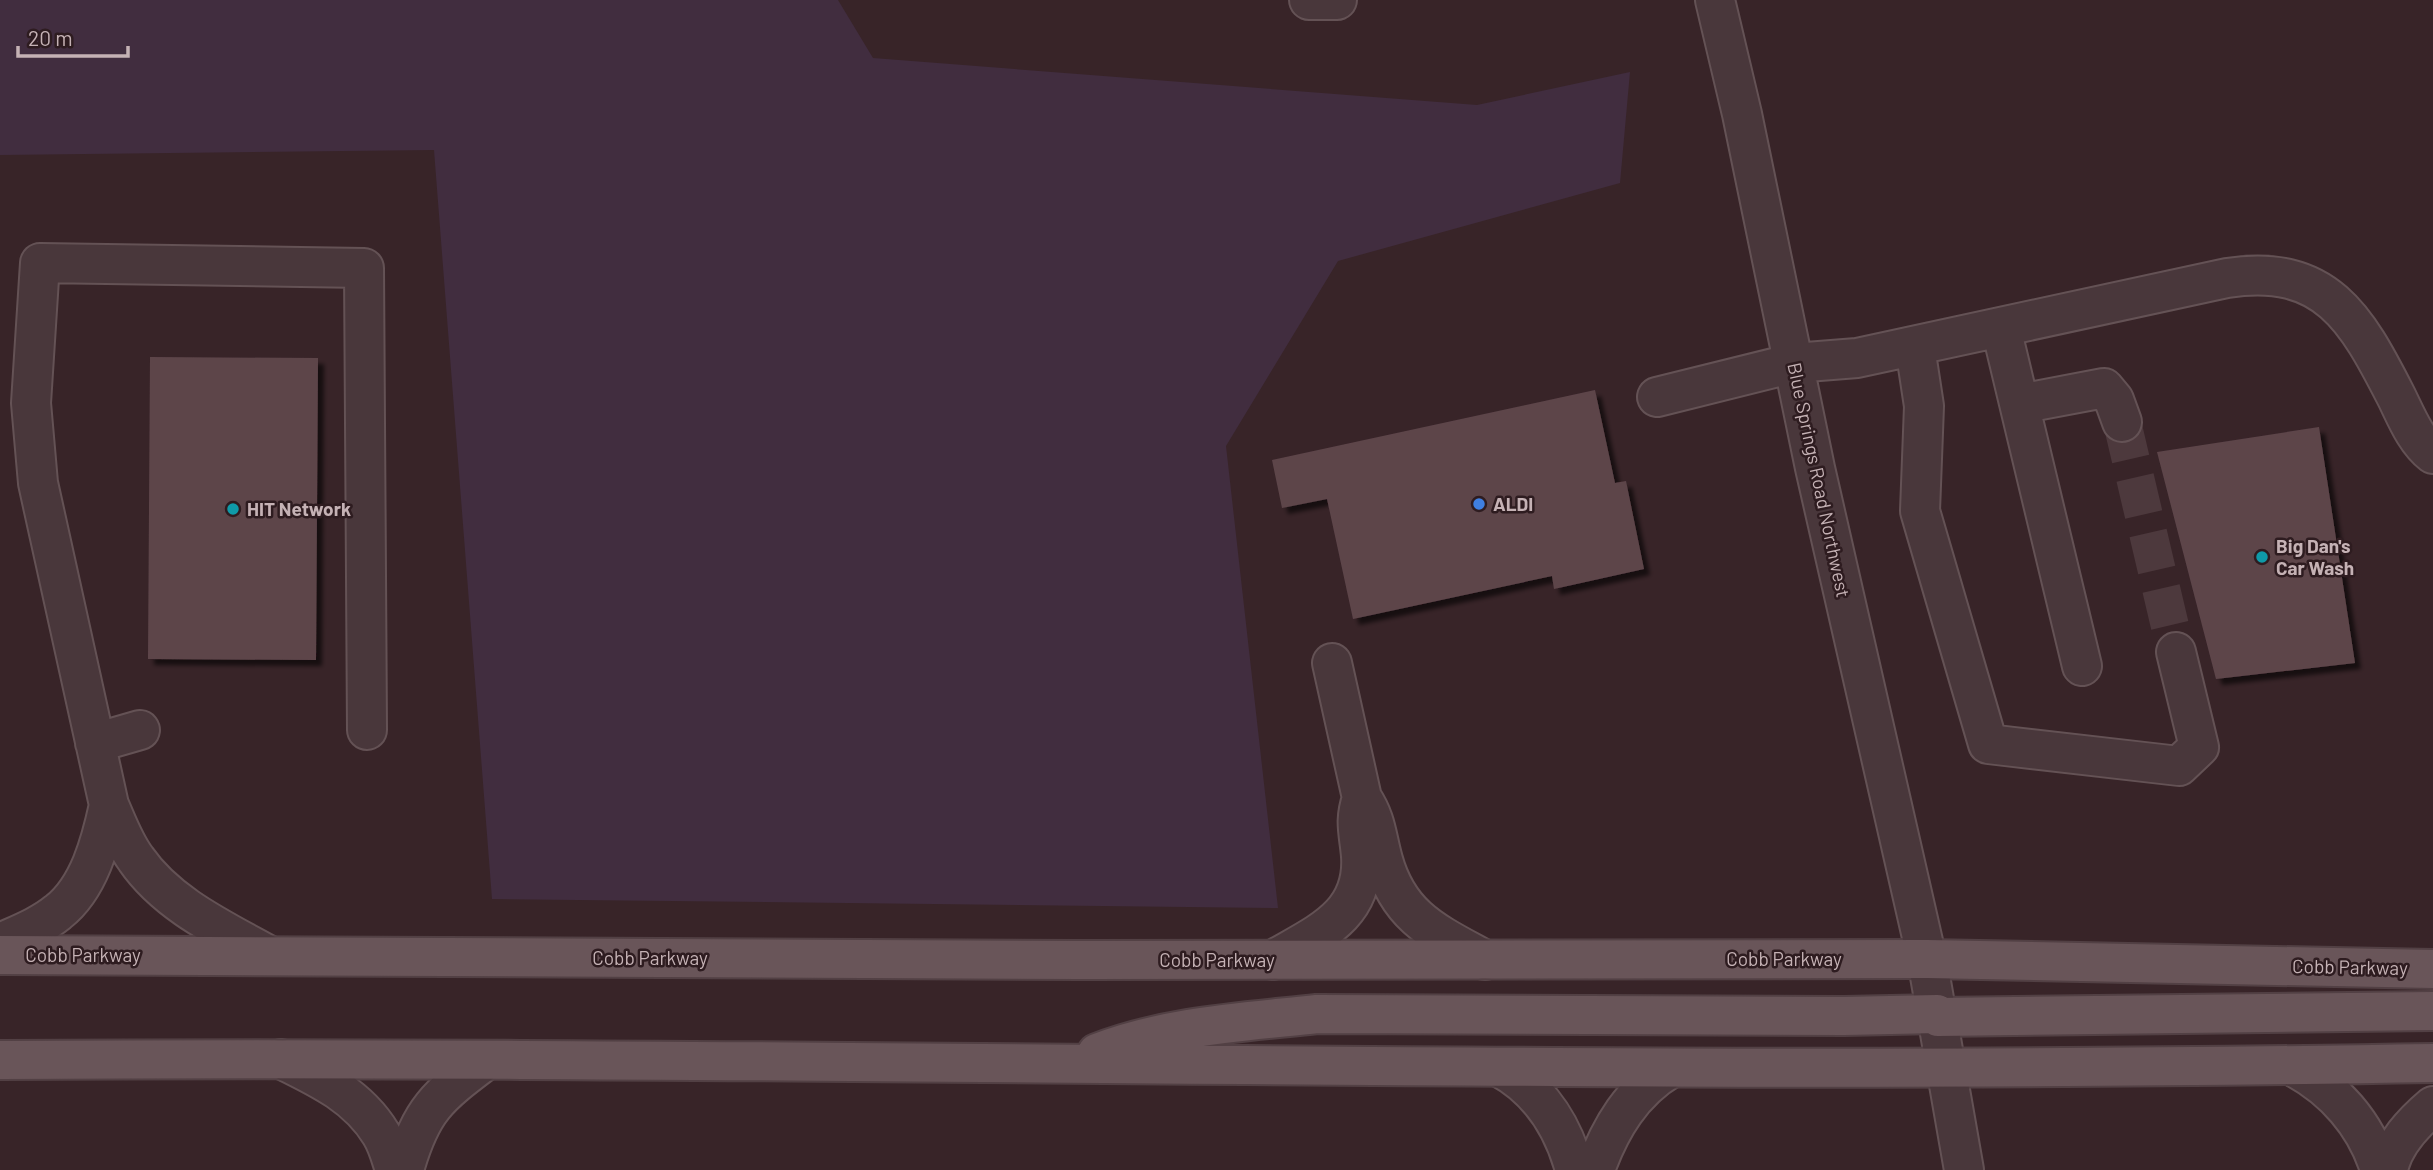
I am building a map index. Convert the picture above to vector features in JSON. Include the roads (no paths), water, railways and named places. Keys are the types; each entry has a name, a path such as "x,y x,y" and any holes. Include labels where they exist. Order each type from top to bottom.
{"main road":[{"name":"Cobb Parkway","path":"0,955 658,959 1927,959 2433,969"},
{"path":"1069,1064 1120,1044 1171,1033 1239,1022 1317,1014 1844,1016 2433,1011"},
{"path":"0,1060 281,1059 1671,1068 2433,1063"}],"street":[{"path":"1309,0 1337,0"},
{"name":"Blue Springs Road Northwest","path":"1715,0 1927,959 1964,1170"},
{"path":"268,955 206,920 151,879 135,858 109,805 38,483 31,403 40,263 364,268 367,730"},
{"path":"1657,397 1794,363 1857,358 1915,347 2227,278 2252,275 2293,280 2326,295 2359,328 2413,430 2433,454"},
{"path":"2001,328 2082,666"},
{"path":"1915,347 1924,406 1920,511 1988,744 2179,766 2199,747 2176,652"},
{"path":"2020,404 2104,388 2114,400 2122,422"},
{"path":"1332,663 1362,798 1373,815 1391,885 1404,906 1440,935 1485,960"},
{"path":"95,743 140,730"},
{"path":"1273,960 1327,928 1349,908 1359,887 1361,859 1356,816 1362,798"},
{"path":"0,943 35,927 59,911 78,889 103,834 109,805"},
{"path":"281,1059 345,1093 367,1114 383,1136 395,1170"},
{"path":"404,1170 423,1118 443,1092 486,1060"},
{"path":"2292,1066 2325,1086 2352,1114 2373,1149 2380,1170"},
{"path":"1499,1067 1516,1076 1544,1102 1564,1138 1575,1170"},
{"path":"1595,1170 1608,1136 1639,1091 1671,1068"},
{"path":"2388,1170 2395,1150 2410,1128 2433,1106"}],"tunnel":[{"path":"2122,422 2176,652"}],"place":[{"name":"ALDI","path":"1479,504"},
{"name":"HIT Network","path":"233,509"},
{"name":"Big Dan's Car Wash","path":"2262,557"}]}
